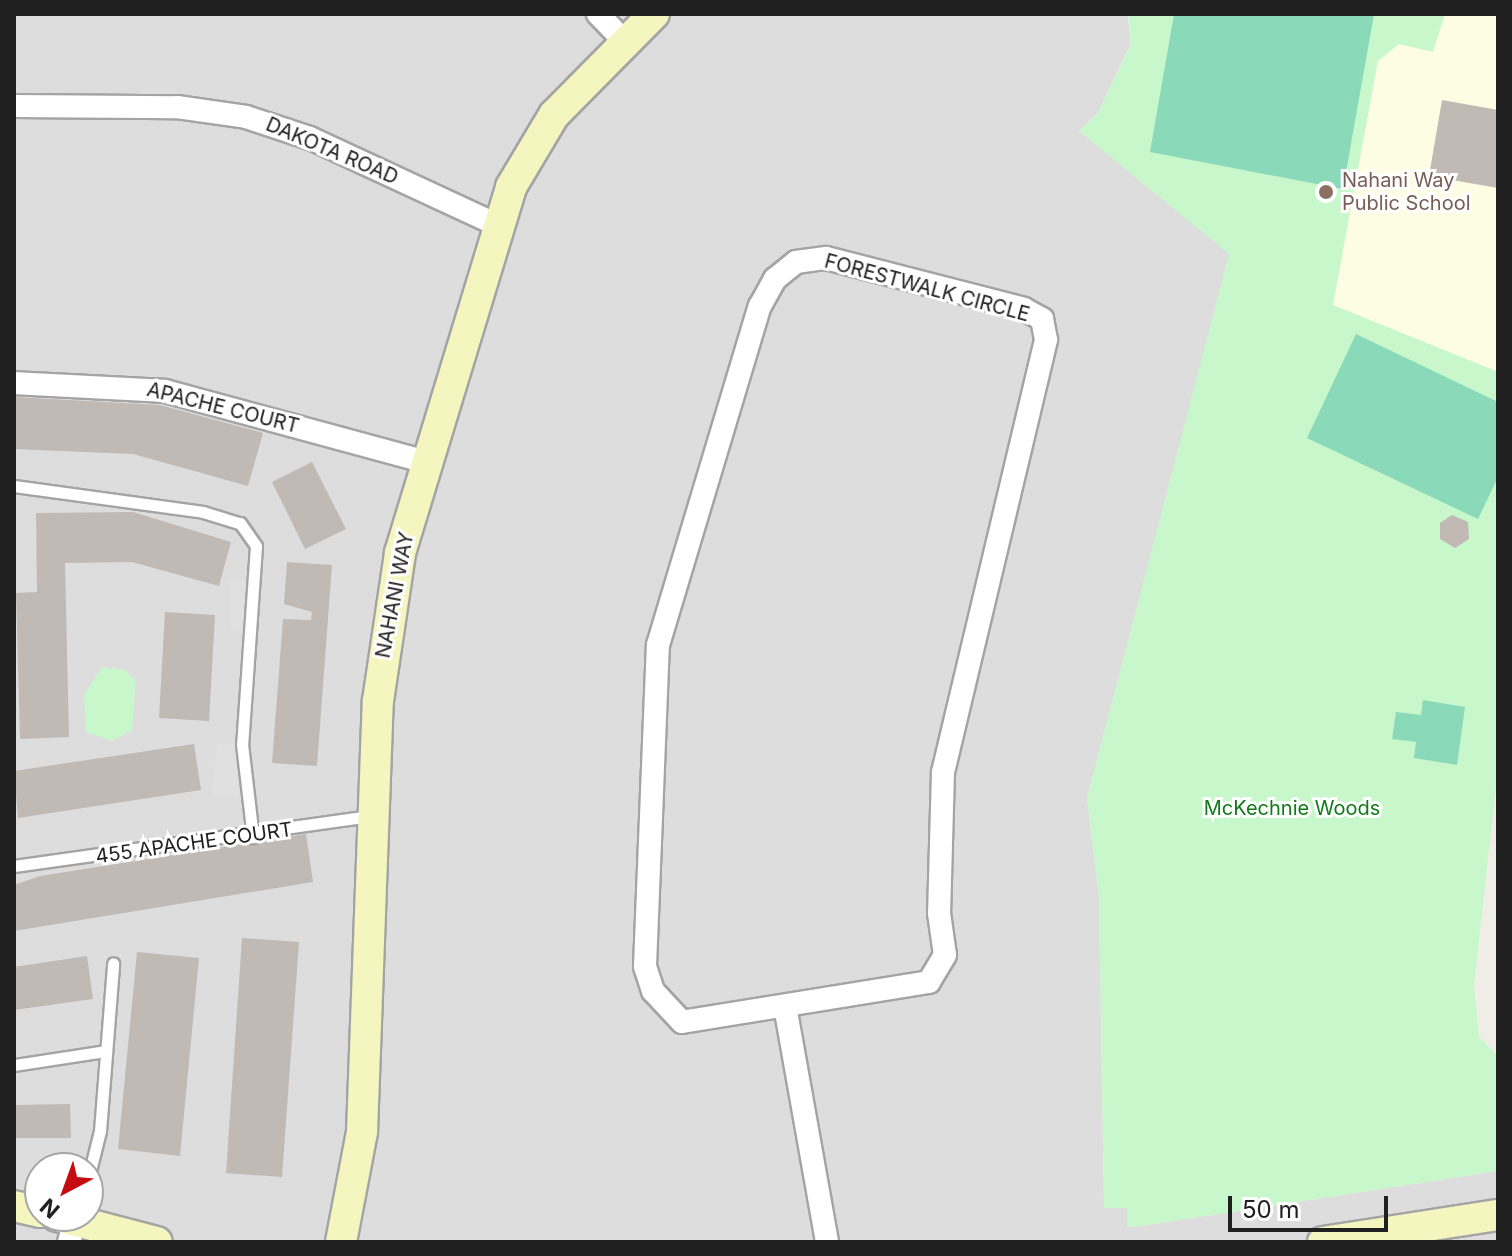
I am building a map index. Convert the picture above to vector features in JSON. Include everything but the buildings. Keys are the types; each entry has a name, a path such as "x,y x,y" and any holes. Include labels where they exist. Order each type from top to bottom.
{"street":[{"path":"598,14 625,42"},
{"name":"NAHANI WAY","path":"341,1242 363,1116 373,816 386,627 427,462 497,225 554,115 654,14"},
{"name":"DAKOTA ROAD","path":"14,106 177,107 246,117 310,138 497,225"},
{"name":"FORESTWALK CIRCLE","path":"826,258 1024,309 1042,319 1046,340 943,772 939,913 945,955 929,982 785,1006 682,1022 653,991 645,966 658,645 760,306 796,262 826,258"},
{"name":"APACHE COURT","path":"14,383 165,391 427,462"},
{"path":"785,1006 827,1242"},
{"path":"1323,1242 1498,1215"},
{"path":"104,1231 157,1242"}],"lane":[{"path":"14,486 203,512 240,523 248,534 256,546 242,744 253,837"},
{"name":"455 APACHE COURT","path":"14,866 253,837 373,816"},
{"path":"92,1152 106,1051 113,964"},
{"path":"14,1065 106,1051"}],"shaded area":[{"path":"14,14 1128,14 1131,44 1098,114 1080,131 1230,254 1087,798 1099,896 1104,1207 1127,1208 1127,1227 1141,1226 1498,1171 1498,1242 14,1242"},
{"name":"Nahani Way Public School","path":"1128,14 1498,14 1498,372 1333,305 1079,131 1098,113 1131,44"},
{"path":"254,579 252,631 230,630 229,581"},
{"path":"217,744 242,744 239,796 211,797"}],"green space":[{"name":"McKechnie Woods","path":"1128,14 1445,14 1433,52 1399,44 1378,61 1333,305 1498,372 1498,768 1474,985 1479,1037 1498,1056 1498,1171 1141,1226 1127,1227 1127,1208 1104,1208 1099,896 1087,798 1229,254 1079,131 1098,113 1131,44"},
{"path":"1174,14 1374,14 1343,189 1150,152"},
{"path":"1356,334 1498,402 1498,477 1478,519 1307,438"},
{"path":"102,667 125,670 136,681 132,730 112,741 86,732 84,695"},
{"path":"1423,700 1465,707 1457,765 1414,758 1416,742 1392,739 1396,712 1421,715"}],"place":[{"name":"Nahani Way Public School","path":"1326,192"}]}
